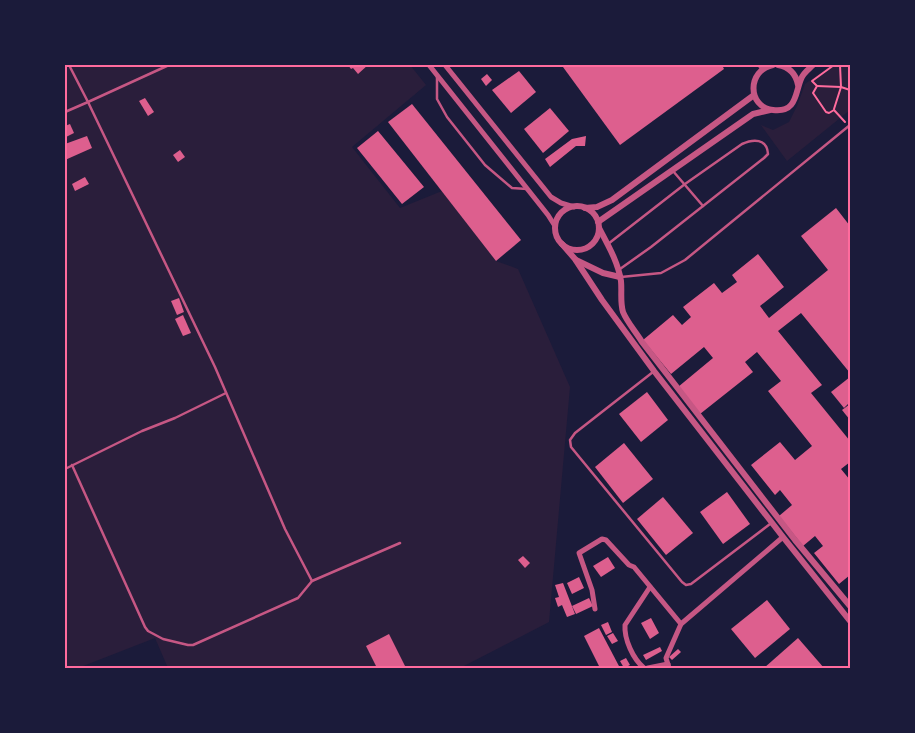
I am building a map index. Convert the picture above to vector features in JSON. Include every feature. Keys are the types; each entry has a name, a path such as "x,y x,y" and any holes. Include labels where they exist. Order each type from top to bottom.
{"street":[{"path":"429,65 555,226 557,236 562,244 575,259 602,300 654,371 782,537 850,621"},
{"path":"445,65 551,197 561,203 585,208 597,207 612,200 754,95"},
{"path":"770,110 758,102 754,95 754,81 760,67 773,65"},
{"path":"778,65 790,67 798,86"},
{"path":"562,244 574,250 587,248 596,240 599,225 672,171 753,114 770,110 781,110 790,105 797,97 801,78 813,65"},
{"path":"555,226 558,217 565,210 574,206"},
{"path":"585,208 591,211 608,244 619,273 621,303 624,314 642,342 795,540 850,606"},
{"path":"575,259 603,273 619,273"},
{"path":"650,587 625,625 626,639 638,664 646,668 668,666 666,658 681,624 782,537"},
{"path":"595,609 592,590 579,558 579,553 602,540 606,540 629,565 634,567 681,624"}],"lane":[{"path":"69,65 226,393 285,529 312,581"},
{"path":"65,112 169,65"},
{"path":"437,75 437,99 447,117 485,165 512,188 527,189"},
{"path":"619,273 661,273 686,260 849,126"},
{"path":"608,244 685,184 742,144 756,140 765,144 768,154 764,158 619,273"},
{"path":"672,171 703,206"},
{"path":"654,371 575,433 570,440 571,447 686,585 691,584 772,523"},
{"path":"65,468 226,393"},
{"path":"72,465 145,627 148,631 163,639 188,645 298,598 312,581 400,543"}],"path":[{"path":"834,65 812,81 817,86 841,87 850,90"},
{"path":"817,86 813,93 826,112 829,113 834,110 841,87 840,65"},
{"path":"834,110 849,126"}],"shaded area":[{"path":"65,65 410,65 426,85 352,147 400,208 442,191 496,261 518,269 570,387 549,622 460,668 168,668 155,638 78,668 65,668"},
{"path":"831,65 850,65 850,110 787,161 761,125 773,130 789,122 805,84"}],"building":[{"path":"348,65 368,65 358,74"},
{"path":"566,65 722,65 724,69 620,145 563,67"},
{"path":"519,71 536,92 511,113 492,90"},
{"path":"487,74 492,80 486,86 481,79"},
{"path":"145,98 154,112 148,116 139,101"},
{"path":"412,104 521,240 496,261 388,122"},
{"path":"550,108 569,131 543,153 524,129"},
{"path":"70,124 74,133 66,137 65,126"},
{"path":"378,131 424,187 402,204 357,148"},
{"path":"87,136 92,148 65,160 65,144"},
{"path":"586,136 585,146 576,146 550,167 545,159 572,139"},
{"path":"180,150 185,157 178,162 173,155"},
{"path":"85,177 89,184 75,191 72,184"},
{"path":"836,208 850,226 850,373 801,313 778,331 822,385 811,393 850,441 850,462 841,469 850,480 850,575 839,584 814,553 823,546 815,536 803,546 779,516 792,505 780,490 775,495 751,465 780,442 795,460 812,446 768,391 781,381 757,352 745,362 753,372 700,414 678,387 713,358 704,347 671,374 643,340 673,315 682,325 691,317 683,307 714,283 722,293 737,282 732,275 758,254 784,287 760,306 769,318 828,270 801,236"},
{"path":"179,298 184,312 177,315 171,301"},
{"path":"183,315 191,333 183,336 175,319"},
{"path":"850,377 850,402 844,408 831,392"},
{"path":"647,392 668,420 641,442 619,414"},
{"path":"850,404 850,420 842,410"},
{"path":"624,443 653,479 623,503 595,467"},
{"path":"727,492 750,524 723,544 700,512"},
{"path":"663,497 693,533 666,555 637,519"},
{"path":"523,556 530,563 525,568 518,560"},
{"path":"608,557 615,568 601,577 593,566"},
{"path":"579,577 584,588 572,594 567,583"},
{"path":"563,583 575,614 567,617 562,605 558,607 555,598 559,597 555,585"},
{"path":"589,598 593,606 576,614 572,606"},
{"path":"767,600 790,629 755,658 731,629"},
{"path":"651,618 659,633 650,639 641,623"},
{"path":"608,622 612,632 606,635 601,625"},
{"path":"599,628 620,668 600,668 584,636"},
{"path":"613,633 618,641 612,644 607,636"},
{"path":"389,634 406,668 377,668 366,646"},
{"path":"798,638 824,668 764,668"},
{"path":"660,647 662,651 646,660 643,655"},
{"path":"678,649 681,652 672,660 669,657"},
{"path":"626,658 630,665 624,668 620,661"}]}
